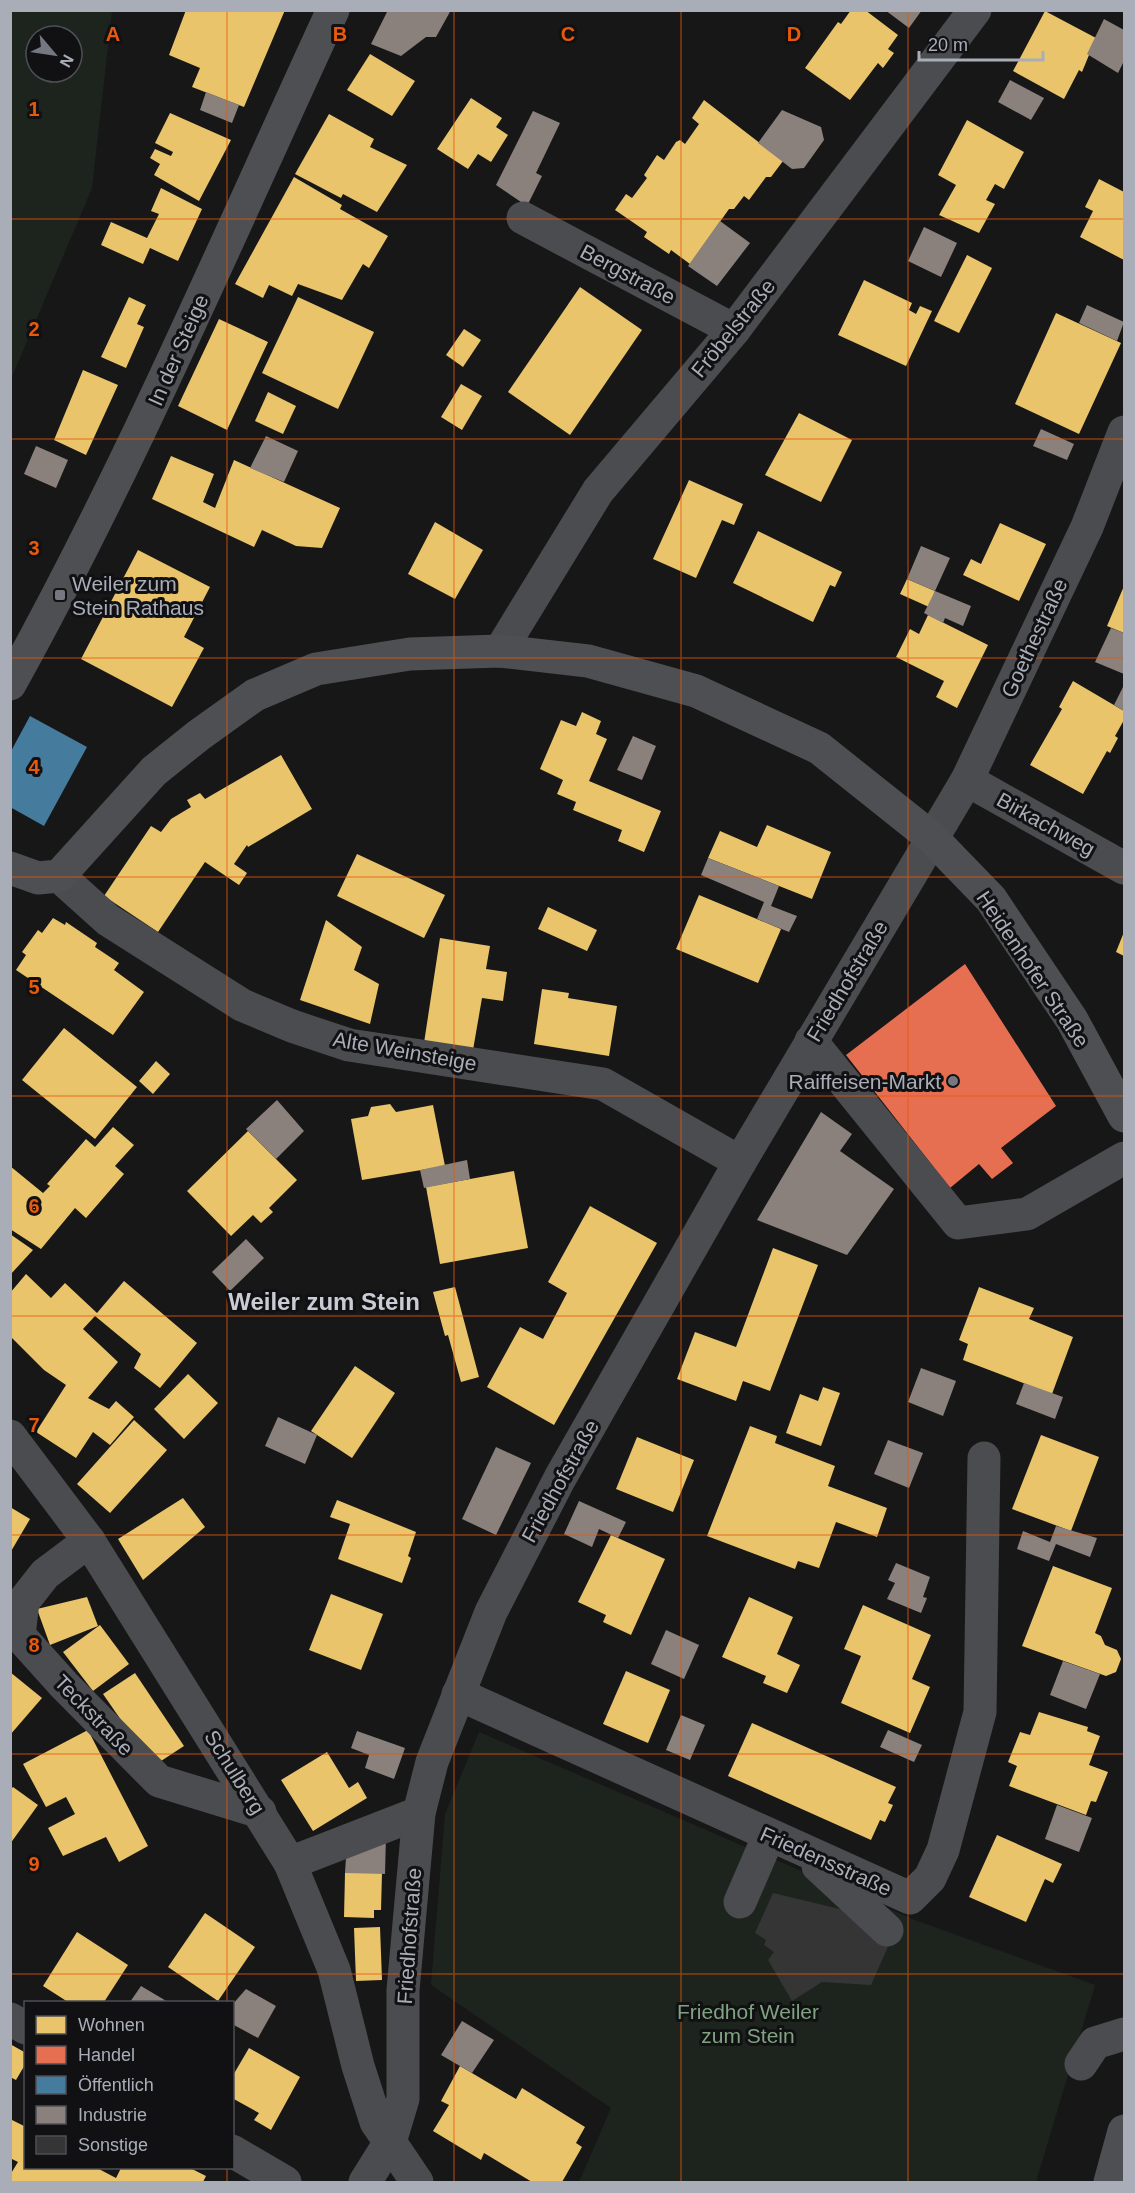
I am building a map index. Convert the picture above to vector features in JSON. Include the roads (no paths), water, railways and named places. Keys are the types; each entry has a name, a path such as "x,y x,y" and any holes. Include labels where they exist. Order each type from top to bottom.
{"main road":[{"name":"In der Steige","path":"10,684 60,595 135,445 333,10"},
{"name":"Heidenhofer Straße","path":"59,876 112,814 154,771 255,695 316,669 410,654 500,651 588,661 696,691 819,748 932,838 991,899 1072,1020 1125,1116"},
{"path":"11,872 38,878 59,876"},
{"path":"1110,2182 1125,2131"}],"street":[{"name":"Fröbelstraße","path":"500,651 598,491 734,330 975,10"},
{"name":"Bergstraße","path":"523,218 734,330"},
{"name":"Goethestraße","path":"932,838 967,780 1087,526 1125,432"},
{"name":"Birkachweg","path":"967,780 1125,868"},
{"name":"Friedhofstraße","path":"365,2182 390,2142 403,2099 403,1990 418,1813 432,1762 500,1593 555,1488 740,1162 932,838"},
{"name":"Alte Weinsteige","path":"59,876 108,920 179,967 242,1005 292,1026 349,1045 603,1084 740,1162"},
{"path":"811,1041 957,1223 1027,1214 1125,1158"},
{"name":"Schulberg","path":"10,1436 89,1541 290,1863 334,1970 358,2066 376,2121 390,2142"},
{"name":"Friedensstraße","path":"458,1694 910,1898 930,1878 943,1850 980,1712 984,1458"},
{"name":"Teckstraße","path":"89,1541 45,1574 23,1602 19,1635 64,1685 159,1781 260,1812"},
{"path":"290,1863 418,1813"},
{"path":"740,1902 769,1835"},
{"path":"804,1852 845,1894 887,1930"},
{"path":"10,2019 24,2027"},
{"path":"1081,2064 1095,2043 1125,2034"},
{"path":"390,2142 417,2182"},
{"path":"234,2152 285,2182"}],"place":[{"name":"Weiler zum Stein Rathaus","path":"60,595"},
{"name":"Raiffeisen-Markt","path":"953,1081"}],"district":[{"name":"Weiler zum Stein","path":"324,1301"}],"park label":[{"name":"Friedhof Weiler zum Stein","path":"748,2023"}]}
